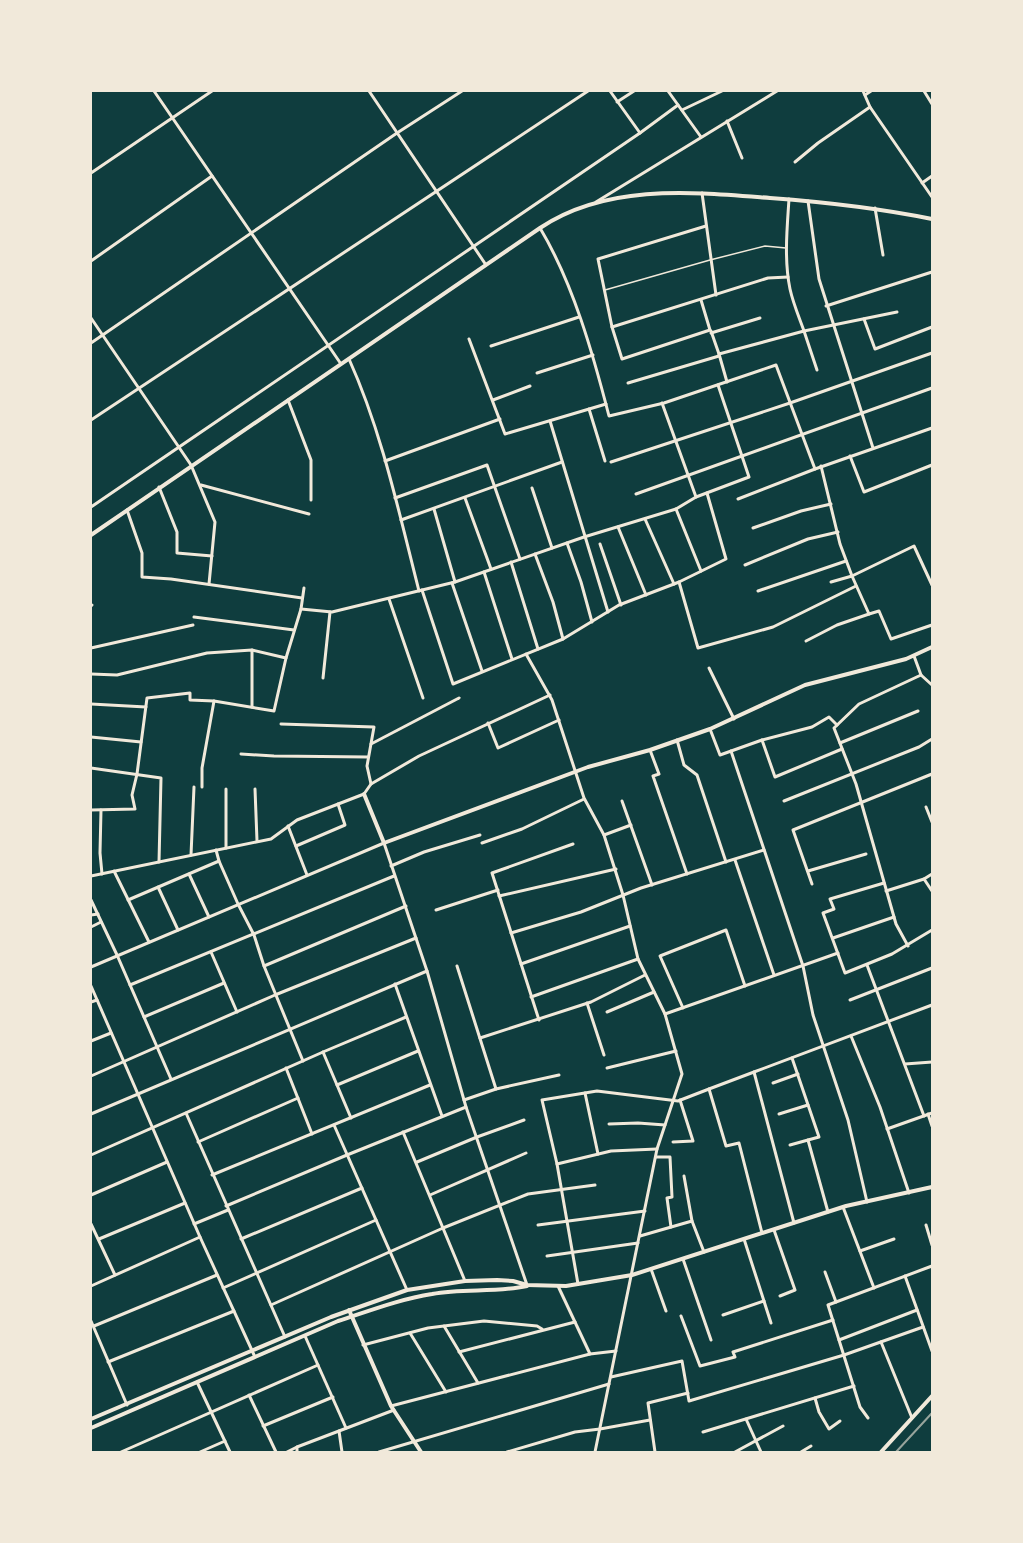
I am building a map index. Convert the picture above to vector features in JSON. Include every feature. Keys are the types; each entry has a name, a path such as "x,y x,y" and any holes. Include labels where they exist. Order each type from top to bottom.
{"street":[{"path":"154,91 341,364"},
{"path":"91,173 212,91"},
{"path":"369,91 486,265"},
{"path":"91,343 397,133 462,91"},
{"path":"91,420 588,91"},
{"path":"610,91 640,133"},
{"path":"618,102 634,91"},
{"path":"668,91 701,137"},
{"path":"682,110 722,91"},
{"path":"595,203 604,196 777,91"},
{"path":"863,91 870,106 932,197"},
{"path":"865,95 871,91"},
{"path":"924,91 932,104"},
{"path":"91,508 474,247 640,133 678,105"},
{"path":"796,162 818,143 870,106"},
{"path":"727,121 742,158"},
{"path":"91,261 212,176"},
{"path":"922,183 932,176"},
{"path":"702,193 716,295"},
{"path":"91,535 191,465 557,217 595,203 636,195 702,193 808,201 874,208 932,219"},
{"path":"788,200 786,248 790,291 817,370"},
{"path":"808,201 819,279 826,306 873,448"},
{"path":"874,208 883,256"},
{"path":"706,226 598,259 612,327 622,359 711,331 760,318"},
{"path":"540,228 552,248 593,355 609,416 662,403 776,365 815,469"},
{"path":"826,306 932,272"},
{"path":"612,327 768,278 788,276"},
{"path":"701,300 727,382"},
{"path":"628,383 804,331 864,320 897,312"},
{"path":"491,346 579,317"},
{"path":"91,318 191,465 201,486 215,522 209,584"},
{"path":"864,320 875,349 932,327"},
{"path":"469,338 505,434 606,404"},
{"path":"611,462 790,403 932,353"},
{"path":"537,373 593,355"},
{"path":"349,359 360,385 385,461 420,591 453,684 512,658 563,639 621,605 679,582 726,559 707,493"},
{"path":"301,609 330,612 454,582 584,537 676,509 696,497 749,477 718,385"},
{"path":"493,400 530,386"},
{"path":"636,494 932,388"},
{"path":"288,400 311,460 311,500"},
{"path":"662,403 696,497"},
{"path":"589,409 605,461"},
{"path":"385,461 500,419"},
{"path":"550,421 584,537 597,571 608,612"},
{"path":"738,499 821,466 932,428"},
{"path":"850,456 864,492 932,465"},
{"path":"401,520 562,462"},
{"path":"395,498 487,465 520,559"},
{"path":"821,466 846,561 869,614"},
{"path":"201,486 309,514"},
{"path":"159,487 177,532 177,553 212,556"},
{"path":"532,488 552,548"},
{"path":"465,498 491,569"},
{"path":"753,528 801,511 831,504"},
{"path":"434,509 454,582 482,671"},
{"path":"676,509 701,571"},
{"path":"127,510 142,553 142,577 209,584 302,598"},
{"path":"645,519 674,584"},
{"path":"618,527 646,595"},
{"path":"745,565 808,539 838,532"},
{"path":"567,543 581,582 592,622"},
{"path":"600,544 621,605"},
{"path":"831,582 852,576 914,546 932,585"},
{"path":"535,554 553,602 563,639"},
{"path":"758,591 846,561"},
{"path":"511,562 538,649"},
{"path":"484,572 512,658"},
{"path":"679,582 698,648 773,627 856,586"},
{"path":"91,810 135,809 132,795 137,774 147,698 190,693 190,700 214,701 274,711 286,658 301,609 304,588"},
{"path":"389,598 423,698"},
{"path":"806,641 837,625 879,611 891,639 932,625"},
{"path":"323,678 330,612"},
{"path":"194,617 294,630"},
{"path":"91,648 193,625"},
{"path":"91,966 384,843 574,772 650,750 710,729 805,686 906,659 932,647"},
{"path":"91,674 117,675 207,653 252,650 286,658"},
{"path":"252,650 252,707"},
{"path":"526,654 550,695 584,799 604,835 616,869 638,959 665,1014 682,1074 657,1149 596,1452"},
{"path":"914,656 921,675 932,685"},
{"path":"709,668 734,719"},
{"path":"908,946 900,933 894,917 852,773 834,728 858,704 921,675"},
{"path":"91,876 271,838 297,820 364,794 371,784 419,756 550,695"},
{"path":"371,744 459,698"},
{"path":"202,787 202,768 214,701"},
{"path":"91,704 146,707"},
{"path":"840,743 918,712"},
{"path":"710,729 720,755 762,740 812,727 829,717 837,725"},
{"path":"488,723 498,748 559,720"},
{"path":"281,724 374,727 367,766 371,784"},
{"path":"91,737 141,742"},
{"path":"784,801 919,747 932,739"},
{"path":"677,740 684,765 697,775 726,862"},
{"path":"762,740 775,777 842,749"},
{"path":"650,750 659,774 653,776 687,874"},
{"path":"731,751 803,966 813,1015 848,1120 867,1202"},
{"path":"240,754 274,756 368,757"},
{"path":"91,768 161,778 159,862"},
{"path":"812,884 793,830 932,774"},
{"path":"191,855 194,787"},
{"path":"226,789 226,848"},
{"path":"255,789 257,842"},
{"path":"364,794 384,843 394,876 406,906 427,971 466,1107 527,1286"},
{"path":"482,843 522,829 584,799"},
{"path":"622,800 652,885"},
{"path":"296,846 345,826 338,804"},
{"path":"926,807 932,822"},
{"path":"101,810 100,853 102,874"},
{"path":"604,835 631,825"},
{"path":"288,826 307,876"},
{"path":"391,866 424,852 480,835"},
{"path":"539,1020 492,873 573,844"},
{"path":"216,850 219,861 238,904 254,935 275,995 303,1061"},
{"path":"511,933 582,912 652,885 764,850"},
{"path":"808,871 866,854"},
{"path":"735,860 774,975"},
{"path":"128,900 219,861"},
{"path":"499,896 616,869"},
{"path":"114,871 149,942"},
{"path":"189,874 209,917"},
{"path":"886,891 924,879 932,874"},
{"path":"130,985 394,876"},
{"path":"924,879 932,890"},
{"path":"884,883 830,899 834,909 823,913 845,973 908,946 932,930"},
{"path":"158,887 178,930"},
{"path":"436,910 498,890"},
{"path":"91,900 118,955 171,1079"},
{"path":"264,966 406,906"},
{"path":"91,915 98,914"},
{"path":"833,938 894,917"},
{"path":"91,926 101,922"},
{"path":"521,964 630,926"},
{"path":"683,1008 660,956 726,930 745,986"},
{"path":"91,1076 275,995 416,938"},
{"path":"211,952 237,1012"},
{"path":"665,1014 838,953"},
{"path":"531,997 638,959"},
{"path":"867,964 924,1116"},
{"path":"457,966 496,1089"},
{"path":"850,1000 932,968"},
{"path":"91,1114 427,971"},
{"path":"480,1038 539,1020 587,1003 645,975"},
{"path":"144,1017 224,983"},
{"path":"395,984 442,1116"},
{"path":"91,986 194,1224 255,1357"},
{"path":"607,1012 654,992"},
{"path":"91,1002 97,1000"},
{"path":"587,1003 604,1054"},
{"path":"578,1284 557,1164 542,1100 597,1091 673,1101 680,1100 932,1005"},
{"path":"91,1155 153,1129 286,1068 406,1017"},
{"path":"91,1041 111,1033"},
{"path":"851,1036 887,1129 908,1193"},
{"path":"337,1085 418,1051"},
{"path":"607,1068 676,1051"},
{"path":"323,1052 351,1118"},
{"path":"790,1146 819,1136 792,1058"},
{"path":"904,1064 932,1062"},
{"path":"286,1068 312,1134"},
{"path":"754,1072 794,1223"},
{"path":"772,1083 798,1074"},
{"path":"464,1100 496,1089 559,1075"},
{"path":"212,1175 430,1085"},
{"path":"708,1089 726,1146 739,1143 762,1233"},
{"path":"585,1093 598,1154"},
{"path":"198,1142 298,1098"},
{"path":"673,1142 693,1141 680,1100"},
{"path":"779,1114 808,1105"},
{"path":"194,1224 347,1155 466,1107"},
{"path":"186,1113 212,1175 285,1337"},
{"path":"887,1129 930,1114 932,1126"},
{"path":"417,1162 477,1137 524,1120"},
{"path":"609,1124 638,1123 665,1125"},
{"path":"334,1125 407,1290"},
{"path":"403,1132 417,1162 465,1281"},
{"path":"808,1140 828,1212"},
{"path":"557,1164 611,1151 657,1149"},
{"path":"430,1195 488,1168 526,1153"},
{"path":"656,1157 670,1157 672,1197 668,1198 671,1228"},
{"path":"91,1196 167,1162"},
{"path":"684,1176 692,1221 704,1252"},
{"path":"271,1304 443,1228 528,1194 562,1191 595,1185"},
{"path":"91,1428 305,1336 352,1317 409,1298 468,1290 512,1289 527,1286 558,1286 578,1284 632,1275 843,1207 932,1187"},
{"path":"241,1239 362,1188"},
{"path":"99,1239 185,1203"},
{"path":"843,1207 874,1288"},
{"path":"538,1225 645,1211"},
{"path":"223,1288 376,1220"},
{"path":"640,1236 692,1221"},
{"path":"91,1224 115,1275"},
{"path":"926,1225 932,1245"},
{"path":"774,1230 795,1290 780,1296"},
{"path":"91,1286 200,1237"},
{"path":"744,1239 771,1323"},
{"path":"860,1251 894,1239"},
{"path":"547,1256 638,1243"},
{"path":"683,1259 711,1340"},
{"path":"868,1418 860,1407 828,1305 932,1266"},
{"path":"651,1269 666,1311"},
{"path":"825,1272 836,1302"},
{"path":"94,1326 217,1275"},
{"path":"905,1276 932,1351"},
{"path":"91,1419 349,1310 407,1290 465,1281 513,1281 527,1286"},
{"path":"558,1286 590,1354"},
{"path":"723,1315 764,1302"},
{"path":"349,1310 363,1345 392,1408 421,1452"},
{"path":"839,1340 917,1310"},
{"path":"108,1362 234,1311"},
{"path":"681,1316 700,1366 735,1357 734,1352 833,1320"},
{"path":"91,1321 127,1404"},
{"path":"363,1345 444,1326 484,1321 537,1326 542,1329"},
{"path":"459,1352 537,1332 542,1329 575,1322"},
{"path":"444,1326 478,1383"},
{"path":"611,1377 682,1361 689,1401 844,1355 923,1327"},
{"path":"410,1333 446,1392"},
{"path":"305,1336 346,1428"},
{"path":"882,1342 912,1418"},
{"path":"287,1452 392,1408 478,1383 590,1354 616,1351"},
{"path":"121,1452 318,1365"},
{"path":"197,1382 230,1452"},
{"path":"379,1452 609,1384"},
{"path":"703,1432 854,1386"},
{"path":"655,1452 648,1403 688,1393"},
{"path":"249,1395 276,1452"},
{"path":"881,1452 932,1396"},
{"path":"263,1426 333,1397"},
{"path":"815,1398 819,1412 829,1429 840,1421"},
{"path":"746,1419 761,1452"},
{"path":"507,1452 575,1432 650,1420"},
{"path":"735,1452 783,1426"},
{"path":"339,1431 342,1452"},
{"path":"200,1452 225,1441"},
{"path":"801,1452 811,1446"},
{"path":"297,1447 297,1452"}],"lane":[{"path":"605,290 765,246 786,248"}],"railway":[{"path":"896,1452 932,1413"}]}
